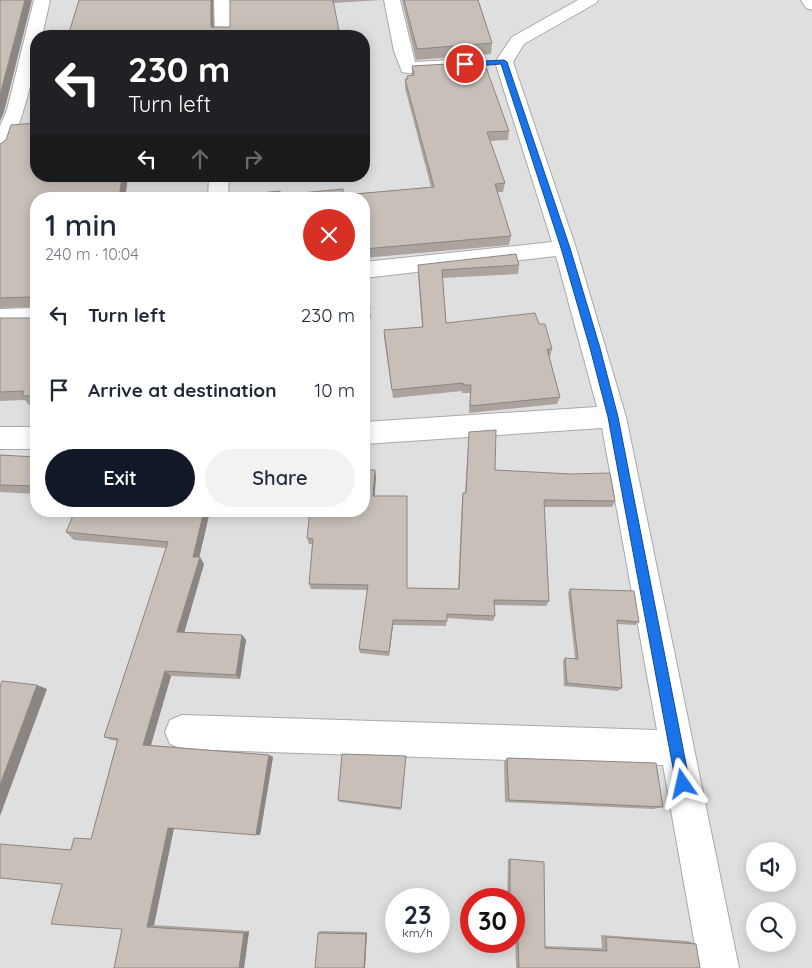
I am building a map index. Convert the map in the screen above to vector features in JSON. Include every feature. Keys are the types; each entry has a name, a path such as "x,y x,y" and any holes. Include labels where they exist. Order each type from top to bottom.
{"street":[{"path":"35,30 42,0"},
{"path":"222,0 223,30"},
{"path":"392,0 398,24 400,46 408,68 465,64"},
{"path":"590,0 518,41 494,63 565,248 595,348 613,417 719,968"},
{"path":"809,0 812,5"},
{"path":"0,149 16,110 30,51"},
{"path":"370,269 565,248"},
{"path":"0,318 30,317"},
{"path":"370,433 613,417"},
{"path":"0,438 30,438"},
{"path":"182,732 676,748"}],"shaded area":[{"path":"0,0 812,0 812,968 0,968"}],"building":[{"path":"0,0 25,0 0,95"},
{"path":"79,0 211,0 211,27 230,27 230,0 333,0 339,30 70,30"},
{"path":"404,0 478,0 492,43 417,49"},
{"path":"484,62 509,131 487,132 505,183 495,184 511,236 370,248 370,193 434,187 405,79 408,79 407,76 414,75 412,66"},
{"path":"30,123 30,182 121,182 120,192 30,192 30,297 0,298 0,144 6,140 11,125"},
{"path":"343,189 343,192 312,192"},
{"path":"516,254 519,265 442,270 446,323 535,313 539,324 545,324 552,349 547,349 560,397 470,406 471,385 463,385 463,383 392,390 384,330 423,327 418,265"},
{"path":"0,318 30,318 30,396 22,396 24,391 0,392"},
{"path":"496,430 495,470 571,474 610,473 615,501 544,500 549,601 494,600 495,616 447,614 447,621 393,620 389,652 359,649 368,585 309,584 313,539 307,538 309,517 370,517 370,470 375,470 373,496 407,496 407,588 459,589 463,493 466,493 469,432"},
{"path":"0,455 30,457 30,486 0,485"},
{"path":"72,517 203,517 193,557 200,557 177,632 242,635 236,675 165,671 143,745 269,755 256,835 168,828 147,927 244,933 239,968 114,968 122,929 51,924 62,884 0,878 0,844 71,850 74,838 91,839 118,739 104,737 168,542 66,532"},
{"path":"570,589 634,591 639,622 617,620 622,688 567,683 565,658 578,659"},
{"path":"2,681 37,685 0,785 0,687"},
{"path":"342,754 406,756 401,808 338,800"},
{"path":"507,758 656,763 663,807 509,800"},
{"path":"510,859 544,862 545,948 607,951 606,937 696,944 700,968 519,968 518,953 525,953 525,888 510,888"},
{"path":"318,933 366,934 364,968 315,968"}],"route":[{"path":"465,64 504,62 565,248 595,348 613,417 683,784"}]}
